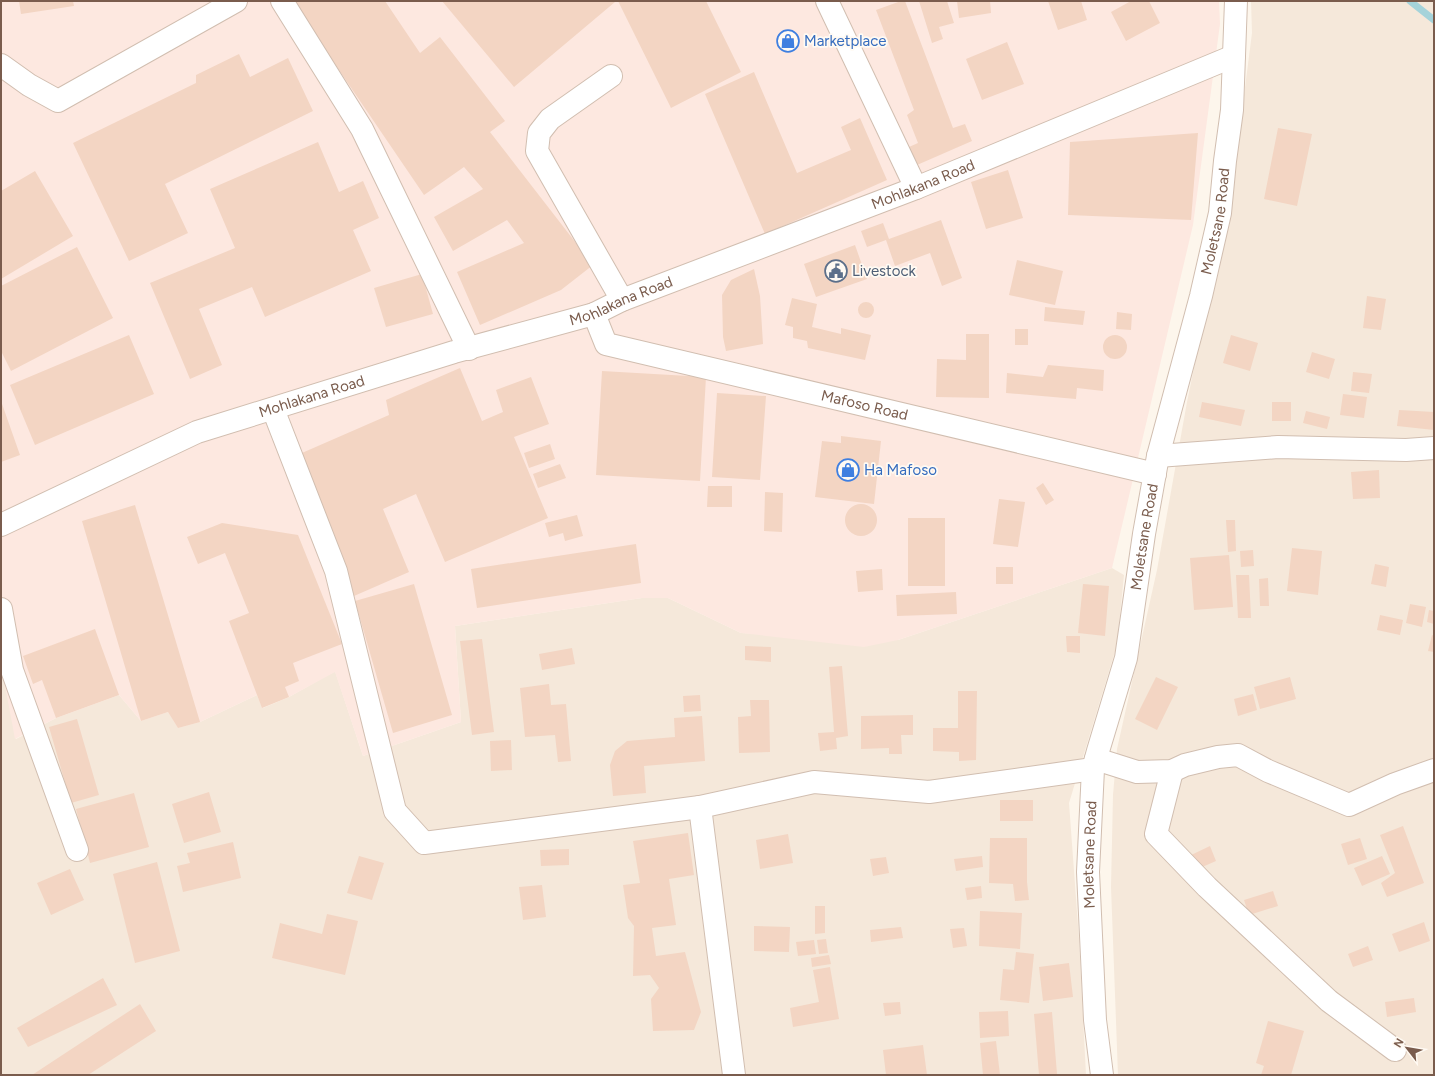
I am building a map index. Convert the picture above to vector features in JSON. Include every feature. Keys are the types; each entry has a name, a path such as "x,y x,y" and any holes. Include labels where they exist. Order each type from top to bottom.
{"street":[{"path":"1,65 29,85 58,101 236,1"},
{"path":"282,1 362,129 469,348"},
{"path":"826,1 916,188"},
{"name":"Moletsane Road","path":"1102,1075 1095,1020 1088,872 1094,764 1126,658 1144,534 1157,465 1201,296 1220,213 1232,110 1236,1"},
{"name":"Mohlakana Road","path":"1,525 197,432 469,348 594,314 622,300 916,188 1234,56"},
{"path":"611,76 550,119 539,134 537,151 622,300"},
{"name":"Mafoso Road","path":"594,314 606,344 1157,465"},
{"path":"273,409 336,571 395,810 424,843 700,807 814,782 929,792 1094,764 1137,772 1172,771 1218,757 1238,755 1268,771 1317,790 1349,805 1395,784 1434,770"},
{"path":"1157,465 1278,447 1406,450 1434,448"},
{"path":"1,609 12,670 77,850"},
{"path":"1172,771 1156,834 1208,887 1329,1001 1395,1050"},
{"path":"700,807 734,1075"}],"shaded area":[{"path":"1,1 1219,1 1220,24 1193,225 1112,568 898,640 864,647 741,633 668,598 642,598 455,626 461,722 363,756 335,672 289,697 262,708 257,695 200,722 178,728 168,712 141,721 119,695 56,718 15,739 1,664"},
{"path":"1251,1 1434,1 1434,1075 1118,1075 1111,887 1113,795 1117,749 1157,570 1187,402 1234,173 1252,33"},
{"path":"1112,568 1124,575 1117,645 1069,803 1079,939 1086,1075 1,1075 1,664 16,739 56,718 119,695 141,721 168,712 200,722 257,695 263,708 289,697 335,671 363,756 461,722 455,626 642,598 668,598 741,633 898,640"}],"building":[{"path":"19,1 73,1 74,6 21,14"},
{"path":"292,1 385,1 420,53 440,37 505,121 490,132 593,265 561,290 480,325 457,272 524,243 507,220 453,251 434,217 483,189 464,167 424,195"},
{"path":"442,1 614,1 615,2 514,87"},
{"path":"618,1 706,1 741,72 671,108"},
{"path":"905,1 953,128 965,124 972,141 917,165 909,147 918,143 907,115 914,110 876,10"},
{"path":"919,1 947,1 954,23 939,27 943,39 932,43"},
{"path":"957,1 990,1 991,13 959,18"},
{"path":"1048,1 1081,1 1087,20 1058,30"},
{"path":"1131,1 1149,1 1160,23 1126,41 1111,12"},
{"path":"1007,42 1024,84 982,100 966,59"},
{"path":"239,54 250,77 288,58 313,111 165,184 188,233 129,261 73,143 196,83 196,75"},
{"path":"754,72 797,173 851,150 841,127 860,118 887,180 765,234 705,94"},
{"path":"1278,128 1312,134 1297,206 1264,199"},
{"path":"1198,133 1191,220 1068,215 1070,142"},
{"path":"318,142 339,192 363,181 379,218 353,230 371,271 265,317 252,287 199,309 222,365 190,379 150,283 235,248 210,189"},
{"path":"1008,170 1023,218 986,229 971,182"},
{"path":"35,171 73,236 1,279 1,191"},
{"path":"941,220 962,278 942,286 930,253 895,266 886,240 867,247 861,231 883,223 889,239"},
{"name":"Livestock","path":"855,245 867,279 816,297 804,264"},
{"path":"77,247 113,318 11,371 1,351 1,286"},
{"path":"1017,260 1063,271 1055,305 1009,295"},
{"path":"754,269 760,296 763,344 726,351 723,337 722,295 731,280"},
{"path":"422,274 433,314 386,327 374,288"},
{"path":"1367,296 1386,299 1381,330 1363,328"},
{"path":"792,298 817,304 812,327 841,334 841,328 871,335 865,360 808,348 807,341 793,338 793,327 785,325"},
{"path":"863,302 869,302 874,307 872,316 869,318 863,318 858,313 858,307"},
{"path":"1045,307 1085,311 1083,325 1044,321"},
{"path":"1117,312 1132,314 1131,330 1116,329"},
{"path":"1015,329 1028,329 1028,345 1015,345"},
{"path":"966,334 989,334 989,398 936,397 937,359 966,360"},
{"path":"129,335 154,394 35,445 10,385"},
{"path":"1115,335 1124,338 1127,347 1124,356 1115,359 1106,356 1103,347 1106,338"},
{"path":"1231,335 1258,343 1250,371 1223,363"},
{"path":"1312,352 1335,359 1329,379 1306,372"},
{"path":"1048,365 1104,370 1103,391 1077,388 1076,399 1006,393 1007,373 1043,377"},
{"path":"460,368 482,421 503,412 496,390 531,377 549,424 514,437 548,518 445,562 416,494 383,509 409,572 354,596 295,456 389,415 386,400"},
{"path":"602,371 706,377 700,481 596,475"},
{"path":"1353,372 1372,374 1369,393 1351,391"},
{"path":"717,393 766,396 760,480 712,477"},
{"path":"1343,394 1367,397 1364,418 1340,415"},
{"path":"1,401 20,455 1,462"},
{"path":"1202,402 1245,410 1241,426 1199,417"},
{"path":"1272,402 1291,402 1291,421 1272,421"},
{"path":"1399,410 1434,412 1434,430 1397,426"},
{"path":"1306,411 1330,417 1327,429 1303,423"},
{"name":"Ha Mafoso","path":"841,436 881,441 874,504 815,497 822,441 841,443"},
{"path":"550,444 555,459 529,468 524,453"},
{"path":"560,464 566,478 538,488 533,474"},
{"path":"1379,470 1380,498 1353,499 1351,472"},
{"path":"1043,483 1054,500 1046,505 1036,488"},
{"path":"708,486 732,486 732,507 707,507"},
{"path":"765,492 783,493 782,532 764,531"},
{"path":"999,499 1025,502 1018,547 993,544"},
{"path":"861,504 867,505 874,511 877,520 876,526 870,533 861,536 855,535 848,529 845,520 846,514 852,507"},
{"path":"135,505 200,722 178,728 168,712 141,721 82,521"},
{"path":"577,515 583,536 565,541 563,533 549,537 545,523"},
{"path":"908,518 945,518 945,586 908,586"},
{"path":"1226,520 1235,520 1236,551 1228,552"},
{"path":"222,523 298,535 342,644 293,663 299,681 285,687 289,697 262,708 229,621 249,613 225,553 198,564 187,537"},
{"path":"636,544 641,583 477,608 471,569"},
{"path":"1292,548 1322,551 1318,595 1287,591"},
{"path":"1253,550 1254,566 1241,567 1240,551"},
{"path":"1229,555 1233,607 1194,610 1190,558"},
{"path":"1375,564 1389,567 1386,587 1371,584"},
{"path":"996,567 1013,567 1013,584 996,584"},
{"path":"882,569 883,590 858,592 856,571"},
{"path":"1236,575 1249,575 1251,618 1238,618"},
{"path":"1268,578 1269,606 1260,606 1259,579"},
{"path":"414,584 452,715 393,733 355,601"},
{"path":"1083,584 1109,586 1105,636 1078,633"},
{"path":"956,592 957,614 897,616 896,595"},
{"path":"1410,604 1426,607 1422,627 1406,623"},
{"path":"1429,610 1434,611 1434,624 1427,622"},
{"path":"1380,615 1403,620 1400,635 1377,630"},
{"path":"95,629 119,695 56,718 42,680 33,684 23,656"},
{"path":"1432,635 1434,636 1434,652 1428,651"},
{"path":"1066,636 1080,636 1080,653 1067,652"},
{"path":"482,639 494,732 472,735 460,641"},
{"path":"745,646 771,647 771,662 745,660"},
{"path":"572,648 575,664 542,670 539,654"},
{"path":"842,666 848,736 836,738 837,749 820,751 818,733 834,732 829,667"},
{"path":"1156,677 1178,687 1157,730 1135,719"},
{"path":"1290,677 1296,699 1260,709 1254,687"},
{"path":"549,684 551,705 566,704 571,761 558,762 555,735 525,737 520,688"},
{"path":"958,691 977,691 976,760 959,761 959,752 933,751 933,728 958,728"},
{"path":"1253,694 1257,710 1238,716 1234,699"},
{"path":"700,695 701,711 684,712 683,696"},
{"path":"750,700 769,700 770,752 739,753 738,717 751,716"},
{"path":"913,715 913,735 901,735 902,754 889,754 889,748 861,749 861,716"},
{"path":"702,716 705,761 644,766 646,793 613,796 610,765 615,751 627,741 675,737 674,718"},
{"path":"77,719 99,795 71,803 49,727"},
{"path":"511,740 512,770 491,771 490,741"},
{"path":"209,792 221,832 184,843 172,804"},
{"path":"134,793 149,847 90,863 76,809"},
{"path":"1000,800 1033,800 1033,821 1000,821"},
{"path":"1403,826 1424,883 1387,897 1381,883 1395,873 1380,835"},
{"path":"688,833 694,875 669,879 676,925 652,928 656,956 685,952 701,1012 694,1030 653,1031 651,999 659,988 650,975 633,976 634,926 628,918 623,885 640,883 633,841"},
{"path":"788,834 793,863 760,869 756,840"},
{"path":"990,838 1027,838 1027,882 1029,900 1015,901 1013,884 989,883"},
{"path":"1360,838 1367,859 1348,865 1341,844"},
{"path":"233,842 241,878 183,892 177,866 190,863 187,853"},
{"path":"1210,846 1216,861 1193,871 1187,857"},
{"path":"569,849 569,865 541,866 540,850"},
{"path":"359,856 384,863 372,900 347,893"},
{"path":"982,856 983,867 956,871 954,859"},
{"path":"1382,856 1390,874 1362,886 1354,868"},
{"path":"886,857 889,873 873,876 870,859"},
{"path":"157,862 180,951 135,963 113,874"},
{"path":"70,869 84,900 51,915 37,883"},
{"path":"542,885 546,917 523,920 519,887"},
{"path":"981,886 982,898 967,900 965,888"},
{"path":"1273,891 1278,906 1249,915 1244,900"},
{"path":"815,906 825,906 825,933 815,934"},
{"path":"980,911 1022,913 1020,949 979,946"},
{"path":"327,914 358,921 345,975 272,958 280,923 322,934"},
{"path":"1424,922 1430,941 1399,952 1392,934"},
{"path":"754,926 790,927 789,952 754,951"},
{"path":"901,927 903,938 871,942 870,930"},
{"path":"964,928 967,946 953,948 950,929"},
{"path":"826,939 828,953 819,954 817,940"},
{"path":"814,940 816,954 798,956 796,942"},
{"path":"1368,946 1373,960 1353,967 1348,954"},
{"path":"1016,952 1034,954 1029,1003 1000,1000 1003,969 1014,970"},
{"path":"829,955 831,964 812,967 811,958"},
{"path":"1069,963 1073,997 1043,1001 1039,967"},
{"path":"830,967 839,1019 793,1027 790,1008 819,1002 813,970"},
{"path":"103,978 117,1005 28,1047 17,1028"},
{"path":"1414,998 1416,1012 1387,1017 1385,1002"},
{"path":"900,1002 901,1014 885,1016 883,1003"},
{"path":"140,1004 156,1031 88,1075 32,1075"},
{"path":"1008,1011 1009,1036 980,1038 979,1012"},
{"path":"1052,1012 1057,1074 1039,1075 1034,1014"},
{"path":"1268,1021 1304,1031 1291,1075 1261,1075 1264,1066 1256,1063"},
{"path":"996,1041 1000,1075 983,1075 980,1043"},
{"path":"923,1045 927,1075 886,1075 883,1050"}],"waterway":[{"path":"1410,1 1434,20"}],"place":[{"name":"Marketplace","path":"788,41"},
{"name":"Livestock","path":"836,271"},
{"name":"Ha Mafoso","path":"848,470"}]}
